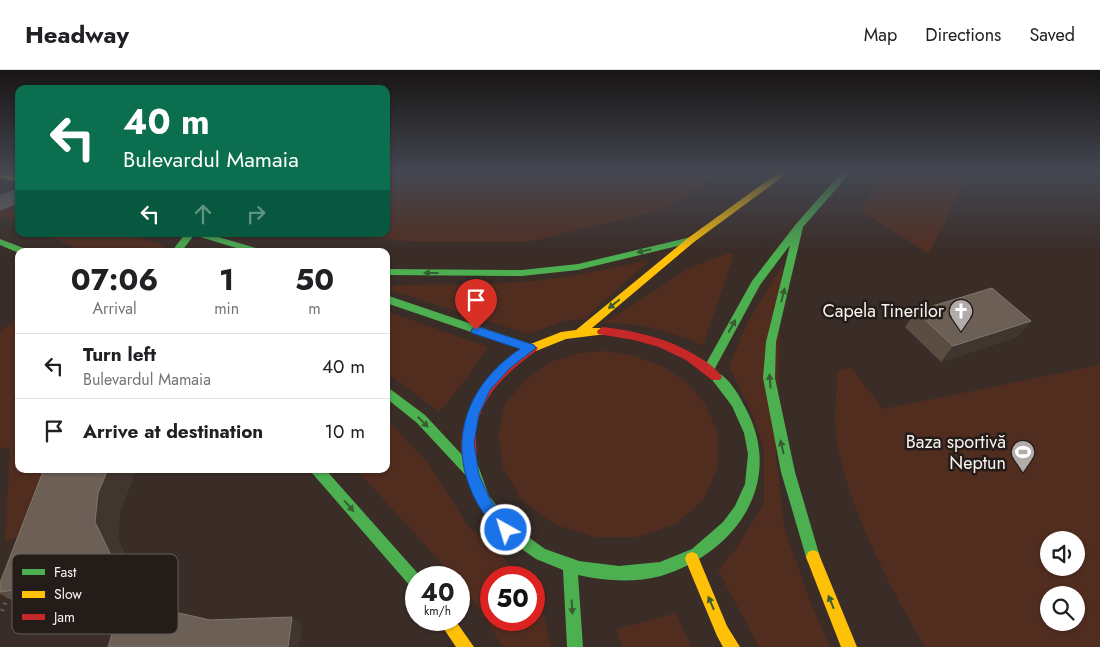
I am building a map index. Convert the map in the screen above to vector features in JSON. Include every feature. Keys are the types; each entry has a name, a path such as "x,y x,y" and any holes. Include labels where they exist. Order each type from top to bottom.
{"main road":[{"path":"580,332 691,240 748,199"},
{"path":"709,369 756,284 799,226 823,199"},
{"path":"799,226 771,342 769,378 788,472 811,553 849,647"},
{"path":"180,248 189,237"},
{"path":"201,237 236,248"},
{"path":"208,237 246,248"},
{"path":"390,272 522,273 578,267 691,240"},
{"path":"0,242 15,248"},
{"path":"390,300 530,348"},
{"path":"390,394 402,401 438,436 472,475 485,504 506,530 535,552 570,568 612,575 653,572 692,559 721,537 742,510 753,479 754,448 746,418 730,392 709,369 685,352 658,341 630,333 580,332 554,338 530,348 506,365 486,387 473,414 468,443 472,475"},
{"path":"321,473 405,569"},
{"path":"692,559 722,631 732,647"},
{"path":"570,568 575,647"},
{"path":"454,631 466,647"}],"path":[{"path":"2,611 10,593"}],"shaded area":[{"path":"0,199 15,199 15,237 390,237 390,199 1100,199 1100,647 0,647"},
{"path":"0,199 15,199 15,222 0,216"},
{"path":"390,199 680,199 662,210 528,242 418,242 364,237 390,237"},
{"path":"868,199 956,199 929,254 860,210"},
{"path":"50,237 136,237 164,245 162,248 77,248"},
{"path":"729,253 734,255 703,345 643,326 604,323 689,268"},
{"path":"650,260 584,319 564,321 529,334 390,290 390,286 532,281 577,275"},
{"path":"782,265 776,455 784,527 810,601 830,647 759,647 718,570 735,550 764,504 764,447 749,406 729,367 746,325"},
{"path":"390,312 488,347 467,378 439,412 390,375"},
{"path":"15,321 15,473 51,473 26,533 5,542 10,447 0,449 0,331"},
{"path":"606,351 635,356 662,366 686,382 705,403 718,434 718,467 704,499 676,524 637,537 594,537 554,524 522,500 503,468 498,435 505,404 525,380 551,362 578,353"},
{"path":"1100,365 1100,647 925,647 885,575 861,522 843,469 836,435 837,371 851,367 883,409"},
{"path":"390,422 428,463 468,526 499,553 510,566 480,566 480,611 470,596 470,566 444,566 360,473 390,473"},
{"path":"676,613 691,647 622,647 616,629"},
{"path":"545,620 551,647 503,647 493,631 545,631"}],"building":[{"path":"992,288 1031,321 953,346 916,311"},
{"path":"42,473 106,473 98,493 95,522 110,554 12,554 12,590 0,592 0,583"},
{"path":"178,613 210,620 292,617 288,647 108,647 112,634 178,634"}],"traffic: fast":[{"path":"709,369 756,283 799,226 823,199"},
{"path":"799,226 771,342 769,378 788,472 813,557"},
{"path":"179,248 188,237"},
{"path":"208,237 246,248"},
{"path":"390,272 522,273 578,267 691,240"},
{"path":"0,242 15,248"},
{"path":"390,300 530,348"},
{"path":"470,461 484,500 508,531 541,554 579,569 619,574 660,569 697,553 728,527 745,502 751,484 754,454 750,433 742,412 730,393 716,377"},
{"path":"390,394 421,419 472,475"},
{"path":"321,473 405,569"},
{"path":"570,568 575,647"}],"traffic: slow":[{"path":"580,332 691,240 748,199"},
{"path":"532,348 565,335 602,331"},
{"path":"813,557 849,647"},
{"path":"692,559 722,631 732,647"},
{"path":"454,631 466,647"}],"traffic: jam":[{"path":"602,331 649,339 663,344 690,357 716,377"},
{"path":"470,461 468,443 470,426 475,410 483,395 505,369 532,348"}],"place":[{"name":"Capela Tinerilor","path":"961,332"},
{"name":"Baza sportivă Neptun","path":"1023,473"}],"route":[{"path":"476,330 530,348 506,365 486,387 473,414 468,443 472,475 485,504 506,530"}]}
